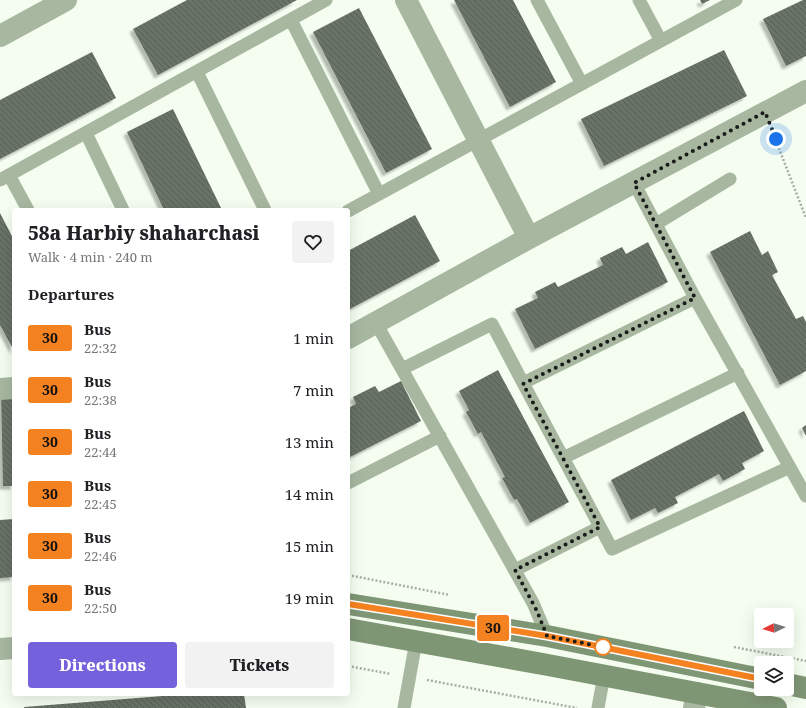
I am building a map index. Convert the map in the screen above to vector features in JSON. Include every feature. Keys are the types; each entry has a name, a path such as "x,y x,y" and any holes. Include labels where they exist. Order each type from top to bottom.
{"street":[{"path":"0,36 66,0"},
{"path":"406,0 529,238"},
{"path":"350,337 529,238 806,91"},
{"path":"0,389 12,388"},
{"path":"350,604 547,636 754,678"},
{"path":"350,629 604,675 695,700 776,708"},
{"path":"0,649 12,648"},
{"path":"794,685 806,688"}],"lane":[{"path":"27,208 5,178 326,0"},
{"path":"537,0 582,84"},
{"path":"639,0 661,41"},
{"path":"350,210 736,0"},
{"path":"291,20 379,194"},
{"path":"197,72 264,208"},
{"path":"86,133 122,208"},
{"path":"656,224 730,179"},
{"path":"634,183 695,298 806,496"},
{"path":"523,384 695,298"},
{"path":"376,323 515,570 537,611 547,636"},
{"path":"402,369 492,324 612,549 790,467"},
{"path":"563,458 738,373"},
{"path":"350,481 440,436"},
{"path":"515,570 600,527"},
{"path":"404,708 416,641"},
{"path":"598,708 604,675"}],"path":[{"path":"765,112 806,218"},
{"path":"350,666 577,708"}],"building":[{"path":"187,0 297,0 158,75 133,29"},
{"path":"454,0 513,0 556,82 510,107"},
{"path":"700,0 710,0 702,4"},
{"path":"803,0 806,0 806,56 786,66 763,19"},
{"path":"359,8 432,149 386,173 313,32"},
{"path":"724,50 747,96 604,166 581,119"},
{"path":"92,52 116,98 0,159 0,100"},
{"path":"173,109 221,208 163,208 127,132"},
{"path":"0,213 12,236 12,347 0,325"},
{"path":"415,215 440,261 350,309 350,250"},
{"path":"750,231 762,255 768,251 778,272 772,275 796,319 803,316 806,322 806,371 780,385 710,252"},
{"path":"648,242 668,282 535,349 515,309 538,298 535,292 555,282 558,287 603,265 600,258 622,247 626,254"},
{"path":"498,370 569,502 530,523 517,499 514,500 502,478 505,477 481,432 478,434 466,412 469,410 459,391"},
{"path":"401,381 421,421 350,457 350,407 356,404 353,397 375,386 379,392"},
{"path":"1,394 12,394 12,486 3,486"},
{"path":"744,411 764,451 742,463 745,469 723,481 719,474 675,497 678,503 658,513 655,508 631,520 611,480"},
{"path":"806,425 806,436 802,428"},
{"path":"12,519 12,577 0,578 0,520"},
{"path":"163,696 244,696 246,708 24,708"}],"bus line":[{"name":"30","path":"350,604 547,636 754,678"}],"route":[{"path":"603,647 547,636 537,611 515,570 600,527 523,384 695,298 634,183 765,112 776,139"}]}
